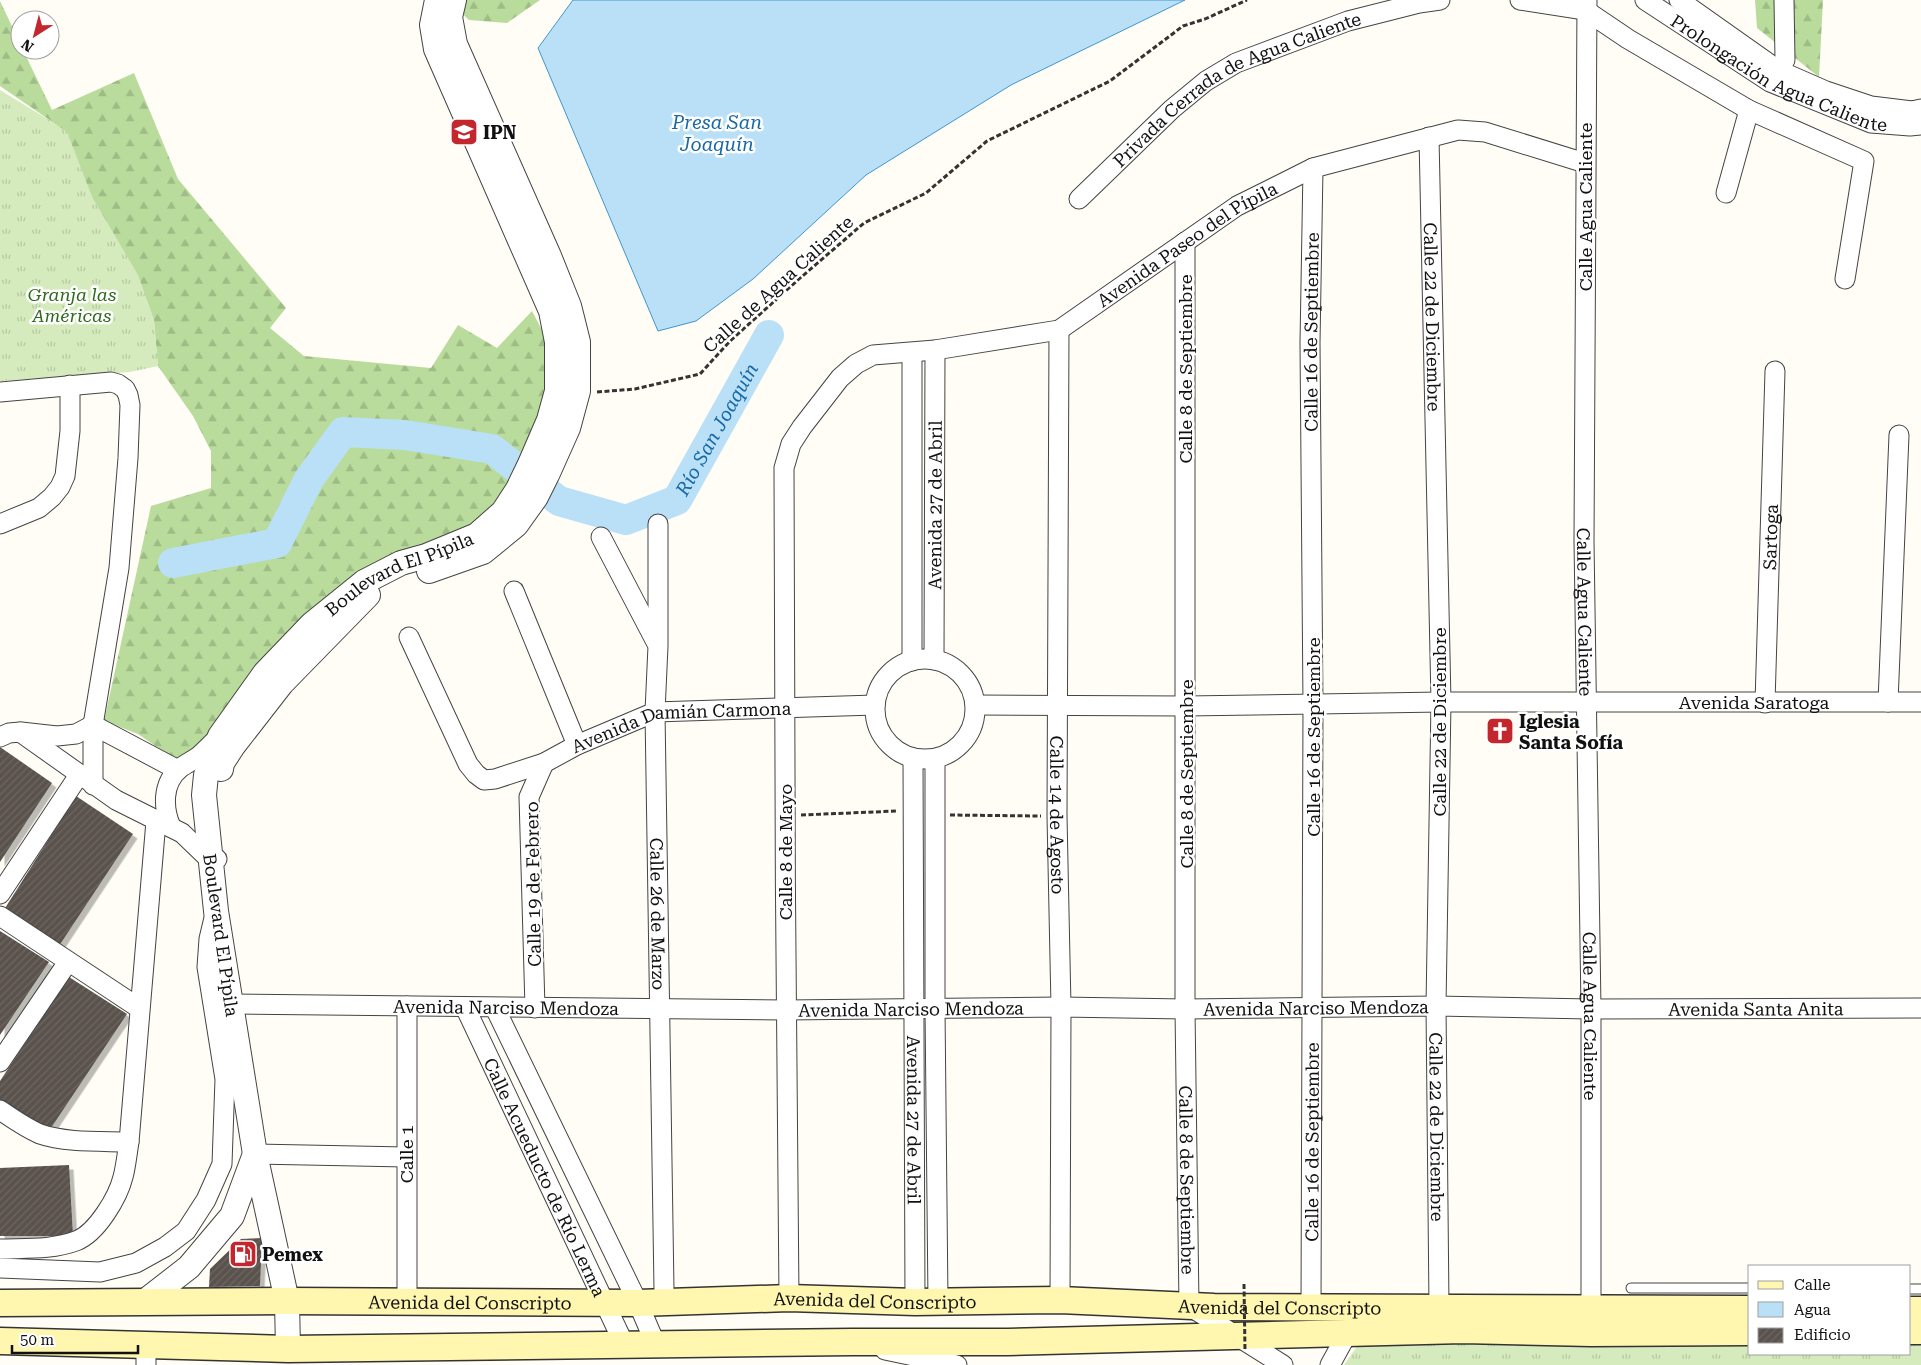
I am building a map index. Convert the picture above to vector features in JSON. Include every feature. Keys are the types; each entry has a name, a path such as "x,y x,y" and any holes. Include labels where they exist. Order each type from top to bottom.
{"main road":[{"name":"Avenida del Conscripto","path":"0,1303 287,1301 638,1303 789,1298 926,1302 1060,1300 1189,1306 1439,1307 1748,1332"},
{"path":"850,1301 852,1342"},
{"name":"Avenida del Conscripto","path":"0,1342 146,1355 288,1349 852,1342 1160,1342 1242,1344 1347,1334 1463,1330 1748,1309"}],"street":[{"name":"Boulevard El Pípila","path":"437,0 432,25 436,49 551,310 557,342 556,391 538,470"},
{"name":"Boulevard El Pípila","path":"236,1004 216,911 215,859 218,784 222,763 282,683 368,595 404,578 483,552 516,526 527,493 538,470 568,428 578,391 578,342 569,306 549,256 455,44 450,17 454,0"},
{"name":"Privada Cerrada de Agua Caliente","path":"1079,199 1172,109 1206,81 1236,63 1348,21 1419,3 1440,0"},
{"path":"1520,0 1586,5 1628,39 1749,110 1864,161 1845,279"},
{"name":"Prolongación Agua Caliente","path":"1645,0 1774,76 1871,123 1921,125"},
{"name":"Prolongación Agua Caliente","path":"1679,0 1774,76 1871,106 1912,111 1921,110"},
{"path":"1774,76 1785,60 1784,0"},
{"name":"Calle Agua Caliente","path":"1586,5 1584,541 1591,1009 1591,1320"},
{"path":"1726,193 1749,110"},
{"name":"Avenida Paseo del Pípila","path":"812,414 840,378 856,364 873,355 935,350 1059,330 1237,206 1313,168 1458,130 1486,132 1585,163"},
{"name":"Calle 22 de Diciembre","path":"1429,137 1442,702 1436,1006 1439,1307"},
{"name":"Calle 16 de Septiembre","path":"1311,1307 1313,705 1310,343 1313,168"},
{"name":"Calle 8 de Septiembre","path":"1185,242 1186,1008 1189,1306"},
{"name":"Calle 14 de Agosto","path":"1059,330 1057,816 1061,1007 1060,1300"},
{"name":"Avenida 27 de Abril","path":"934,660 935,350"},
{"name":"Avenida 27 de Abril","path":"912,353 912,661"},
{"name":"Sartoga","path":"1765,703 1775,371"},
{"path":"0,392 110,382 118,384 125,389 130,405 128,458 119,568 93,725 86,780 0,894"},
{"path":"0,524 39,508 60,487 65,476 70,431 70,385"},
{"name":"Calle 8 de Mayo","path":"789,1298 785,1010 784,468 791,444 812,414"},
{"path":"1888,702 1899,435"},
{"name":"Boulevard El Pípila","path":"288,1349 287,1301 255,1154 225,906 204,795 206,775 220,736 265,673 312,624 364,582 401,563 426,556 477,535 527,493"},
{"name":"Calle 26 de Marzo","path":"658,524 658,646 655,712 664,1290 666,1302"},
{"path":"601,537 658,646"},
{"path":"514,591 577,745"},
{"name":"Avenida Damián Carmona","path":"409,637 468,764 484,780 495,779 544,764 577,745 655,712 785,706 875,705"},
{"path":"934,660 950,665 972,689 976,705 974,723 966,740 952,752 935,759 913,758 897,750 884,738 877,722 875,705 879,690 887,677 898,667 912,661 934,660"},
{"path":"976,705 1186,706 1442,702 1585,703"},
{"name":"Avenida Saratoga","path":"1585,703 1921,702"},
{"path":"0,737 9,733 20,732 57,736 76,734 93,725"},
{"path":"93,725 178,770"},
{"path":"20,732 116,800 182,833 215,859"},
{"path":"0,1249 47,1248 78,1240 96,1226 109,1209 123,1178 129,1142 139,1008 166,816 166,791 178,770 199,755 220,736"},
{"name":"Avenida 27 de Abril","path":"913,758 914,1009 926,1302"},
{"name":"Avenida 27 de Abril","path":"926,1302 935,1008 935,759"},
{"name":"Calle 19 de Febrero","path":"536,1008 529,797 544,764"},
{"path":"0,1268 100,1272 136,1263 165,1247 186,1231 206,1200 222,1164 225,1079 207,966 209,938 216,911"},
{"path":"0,916 139,1008"},
{"path":"0,1062 68,962"},
{"name":"Avenida Narciso Mendoza","path":"236,1004 785,1010 1436,1006 1591,1009"},
{"name":"Calle 1","path":"407,1006 406,1157 408,1302"},
{"name":"Calle Acueducto de Río Lerma","path":"465,1008 625,1346"},
{"name":"Calle Acueducto de Río Lerma","path":"495,1008 638,1303 656,1345"},
{"name":"Avenida Santa Anita","path":"1591,1009 1921,1008"},
{"path":"0,1110 25,1127 41,1134 58,1138 129,1142"},
{"name":"Boulevard El Pípila","path":"144,1302 189,1266 232,1216 255,1154"},
{"path":"255,1154 406,1157"},
{"path":"1189,1306 1242,1344 1283,1365"},
{"path":"1330,1365 1347,1334"},
{"path":"852,1342 957,1365"}],"lane":[{"path":"1631,1288 1748,1288"},
{"path":"1008,1342 1031,1351 1040,1351"}],"path":[{"name":"Calle de Agua Caliente","path":"599,392 635,389 700,374 730,341 864,224 926,193 987,141 1110,81 1183,26 1205,19 1247,0"},
{"path":"786,816 913,810"},
{"path":"935,815 1057,816"},
{"path":"1242,1344 1244,1284"}],"green space":[{"path":"465,0 540,0 507,23 469,20 458,10"},
{"path":"1755,0 1823,0 1819,77 1757,28"},
{"path":"0,1 10,22 10,60 28,60 52,110 134,73 178,179 286,308 270,328 304,356 431,368 458,325 497,348 532,311 552,349 546,417 487,521 411,556 202,746 174,759 138,734 104,721 151,506 211,488 211,451 193,416 158,366 154,320 138,275 92,197 67,132 0,86"},
{"name":"Granja las Américas","path":"0,90 67,131 92,197 138,274 154,320 158,366 130,372 0,381"},
{"path":"1911,1338 1921,1338 1921,1365 1344,1365 1360,1342 1748,1339 1748,1355 1911,1355"}],"water":[{"name":"Presa San Joaquín","path":"573,0 1185,0 1011,85 866,175 753,279 696,321 658,331 538,48"}],"building":[{"path":"0,747 52,783 0,862"},
{"path":"76,796 133,834 57,949 2,913"},
{"path":"0,931 49,962 0,1035"},
{"path":"69,977 127,1014 49,1131 0,1103 0,1081"},
{"path":"69,1165 73,1236 0,1236 0,1168"},
{"name":"Pemex","path":"262,1238 260,1286 209,1287 210,1269 241,1239"}],"waterway":[{"name":"Río San Joaquín","path":"173,563 277,543 309,479 343,432 405,435 492,449 559,501 626,520 677,500 769,335"}],"place":[{"name":"IPN","path":"464,132"},
{"name":"Iglesia Santa Sofía","path":"1500,731"},
{"name":"Pemex","path":"243,1254"}]}
